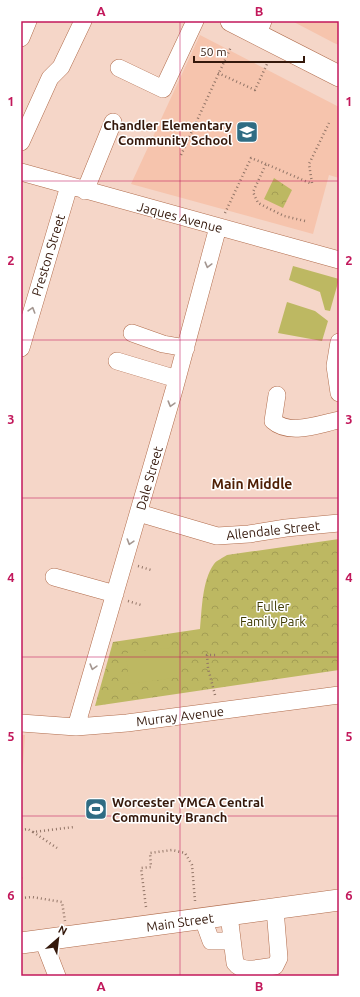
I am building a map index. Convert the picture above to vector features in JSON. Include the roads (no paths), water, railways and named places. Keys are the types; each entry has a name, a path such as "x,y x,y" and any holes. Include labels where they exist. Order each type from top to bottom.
{"main road":[{"path":"231,21 261,27 339,76"},
{"name":"Main Street","path":"21,943 68,937 199,910 229,915 339,900"}],"street":[{"path":"21,38 28,21"},
{"path":"21,142 50,78 61,66 83,21"},
{"path":"120,68 163,89 196,21"},
{"path":"85,191 113,122"},
{"name":"Jaques Avenue","path":"21,172 85,191 221,220 339,260"},
{"name":"Preston Street","path":"21,348 69,186"},
{"name":"Dale Street","path":"76,728 119,597 139,513 221,220"},
{"path":"132,333 163,344 186,348"},
{"path":"339,342 335,366 339,393"},
{"path":"117,361 177,379"},
{"path":"277,395 273,421 279,426 289,428 304,427 339,420"},
{"name":"Allendale Street","path":"139,513 217,536 339,524"},
{"path":"54,577 119,597"},
{"name":"Murray Avenue","path":"21,723 76,728 127,723 339,695"},
{"path":"229,915 234,962 241,969 275,966 279,958 275,909"},
{"path":"199,910 208,938 211,941 232,941"},
{"path":"43,940 57,976"}],"place":[{"name":"Chandler Elementary Community School","path":"247,132"},
{"name":"Worcester YMCA Central Community Branch","path":"96,809"}],"district":[{"name":"Main Middle","path":"252,484"}],"park label":[{"name":"Fuller Family Park","path":"273,614"}]}
